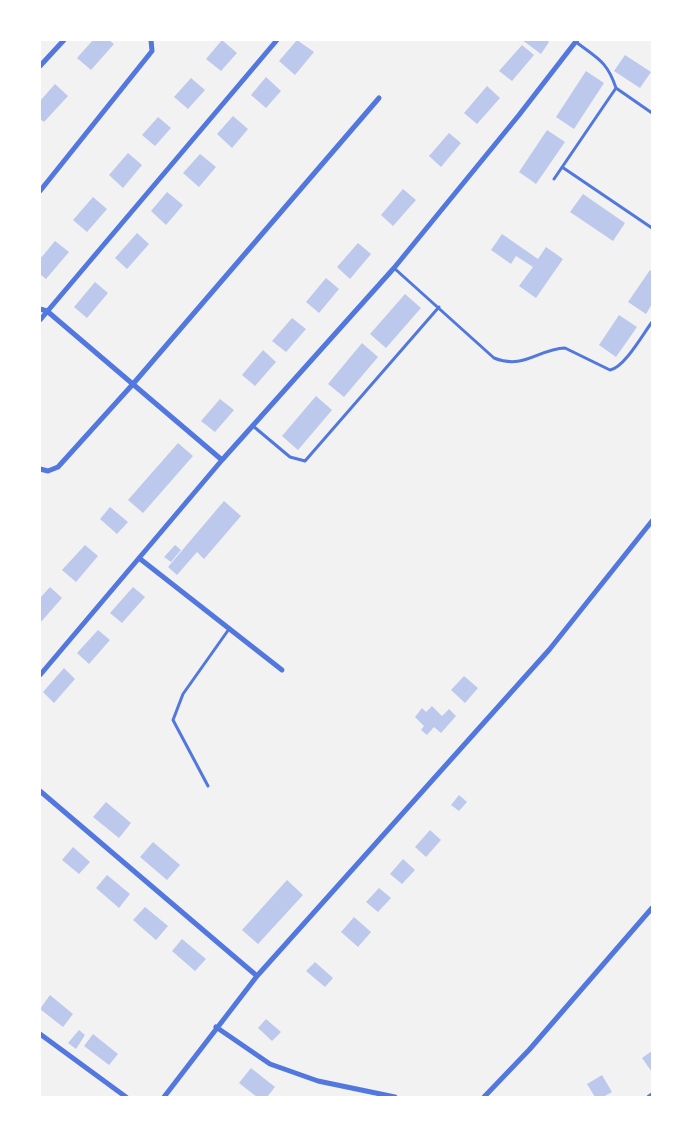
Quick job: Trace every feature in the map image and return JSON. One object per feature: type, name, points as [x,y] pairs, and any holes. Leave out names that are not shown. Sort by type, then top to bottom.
[{"type":"street","points":[[40,66],[64,40]]},
{"type":"street","points":[[40,191],[152,51],[151,40]]},
{"type":"street","points":[[40,320],[277,40]]},
{"type":"street","points":[[40,675],[222,460],[394,268],[576,41]]},
{"type":"street","points":[[40,469],[48,471],[58,467],[133,384],[379,98]]},
{"type":"street","points":[[40,309],[47,311],[222,460]]},
{"type":"street","points":[[164,1097],[257,976],[549,650],[652,521]]},
{"type":"street","points":[[139,558],[282,670]]},
{"type":"street","points":[[40,791],[257,976]]},
{"type":"street","points":[[484,1097],[529,1050],[652,908]]},
{"type":"street","points":[[216,1027],[270,1064],[318,1081],[395,1097]]},
{"type":"street","points":[[40,1034],[126,1097]]},
{"type":"lane","points":[[576,41],[605,64],[610,70],[616,88],[652,112]]},
{"type":"lane","points":[[554,179],[616,88]]},
{"type":"lane","points":[[562,167],[652,228]]},
{"type":"lane","points":[[394,268],[494,358],[511,363],[565,348],[610,370],[614,369],[623,363],[652,322]]},
{"type":"lane","points":[[253,426],[290,458],[305,462],[439,307]]},
{"type":"lane","points":[[208,786],[173,720],[184,694],[229,629]]},
{"type":"building","points":[[93,40],[109,40],[114,44],[91,70],[77,58]]},
{"type":"building","points":[[222,40],[237,53],[221,71],[206,59]]},
{"type":"building","points":[[297,40],[314,52],[295,75],[279,61]]},
{"type":"building","points":[[522,40],[546,40],[549,42],[541,54]]},
{"type":"building","points":[[522,45],[534,55],[512,81],[499,71]]},
{"type":"building","points":[[625,55],[651,72],[640,88],[614,71]]},
{"type":"building","points":[[586,71],[604,83],[574,129],[556,117]]},
{"type":"building","points":[[266,77],[281,91],[266,108],[251,95]]},
{"type":"building","points":[[191,78],[205,90],[188,109],[174,97]]},
{"type":"building","points":[[55,84],[68,96],[44,122],[40,119],[40,101]]},
{"type":"building","points":[[487,86],[500,98],[477,124],[464,113]]},
{"type":"building","points":[[233,116],[248,129],[232,148],[217,134]]},
{"type":"building","points":[[158,117],[171,128],[155,146],[142,135]]},
{"type":"building","points":[[547,130],[565,142],[536,184],[519,172]]},
{"type":"building","points":[[449,133],[461,143],[441,167],[429,156]]},
{"type":"building","points":[[128,153],[142,165],[123,188],[109,175]]},
{"type":"building","points":[[200,154],[216,167],[199,187],[183,173]]},
{"type":"building","points":[[403,189],[416,200],[393,226],[381,215]]},
{"type":"building","points":[[167,192],[183,205],[166,225],[151,211]]},
{"type":"building","points":[[583,194],[625,223],[613,241],[570,212]]},
{"type":"building","points":[[93,197],[107,209],[87,232],[73,220]]},
{"type":"building","points":[[137,233],[149,244],[127,269],[115,258]]},
{"type":"building","points":[[502,234],[538,259],[546,247],[563,259],[536,298],[519,286],[533,267],[516,256],[511,264],[491,250]]},
{"type":"building","points":[[55,241],[69,252],[46,279],[40,274],[40,259]]},
{"type":"building","points":[[358,243],[371,254],[350,279],[337,267]]},
{"type":"building","points":[[650,270],[652,272],[652,304],[646,314],[628,302]]},
{"type":"building","points":[[326,278],[339,289],[319,313],[306,302]]},
{"type":"building","points":[[95,282],[108,293],[87,318],[74,307]]},
{"type":"building","points":[[405,294],[421,308],[386,348],[370,334]]},
{"type":"building","points":[[619,315],[637,327],[616,357],[599,345]]},
{"type":"building","points":[[292,318],[306,329],[286,352],[272,341]]},
{"type":"building","points":[[362,343],[378,357],[344,397],[328,384]]},
{"type":"building","points":[[263,350],[276,362],[255,386],[242,375]]},
{"type":"building","points":[[316,396],[332,410],[298,450],[282,436]]},
{"type":"building","points":[[220,399],[234,410],[215,432],[201,421]]},
{"type":"building","points":[[178,443],[193,456],[143,513],[128,500]]},
{"type":"building","points":[[224,501],[241,516],[204,559],[197,552],[177,575],[168,567]]},
{"type":"building","points":[[110,507],[128,522],[117,534],[100,519]]},
{"type":"building","points":[[85,545],[98,556],[76,582],[62,570]]},
{"type":"building","points":[[175,545],[181,550],[171,562],[164,557]]},
{"type":"building","points":[[50,587],[62,598],[40,623],[40,598]]},
{"type":"building","points":[[133,587],[145,597],[122,623],[110,613]]},
{"type":"building","points":[[98,630],[110,640],[89,664],[77,653]]},
{"type":"building","points":[[64,668],[75,679],[54,703],[43,692]]},
{"type":"building","points":[[464,676],[478,688],[465,703],[451,690]]},
{"type":"building","points":[[432,706],[442,716],[449,709],[456,716],[441,733],[434,727],[427,735],[421,730],[424,726],[415,717],[422,708],[426,712]]},
{"type":"building","points":[[459,795],[467,802],[459,811],[451,805]]},
{"type":"building","points":[[106,802],[131,823],[119,838],[93,817]]},
{"type":"building","points":[[430,830],[441,840],[426,857],[415,847]]},
{"type":"building","points":[[153,842],[180,865],[167,880],[140,857]]},
{"type":"building","points":[[73,847],[90,862],[79,874],[62,860]]},
{"type":"building","points":[[403,859],[415,870],[402,884],[390,874]]},
{"type":"building","points":[[107,875],[130,894],[119,908],[96,888]]},
{"type":"building","points":[[287,880],[303,895],[258,944],[242,930]]},
{"type":"building","points":[[379,888],[391,898],[378,912],[366,902]]},
{"type":"building","points":[[145,907],[168,926],[156,940],[133,920]]},
{"type":"building","points":[[354,917],[371,932],[358,947],[341,932]]},
{"type":"building","points":[[182,939],[206,959],[195,971],[172,951]]},
{"type":"building","points":[[315,962],[333,978],[325,987],[306,971]]},
{"type":"building","points":[[50,995],[73,1014],[63,1027],[40,1009]]},
{"type":"building","points":[[266,1019],[281,1032],[272,1041],[258,1028]]},
{"type":"building","points":[[79,1030],[85,1035],[76,1049],[68,1043]]},
{"type":"building","points":[[93,1034],[118,1054],[109,1065],[84,1046]]},
{"type":"building","points":[[652,1051],[652,1072],[642,1058]]},
{"type":"building","points":[[251,1068],[275,1087],[267,1097],[257,1097],[239,1083]]},
{"type":"building","points":[[602,1075],[612,1092],[603,1097],[595,1097],[587,1084]]}]
